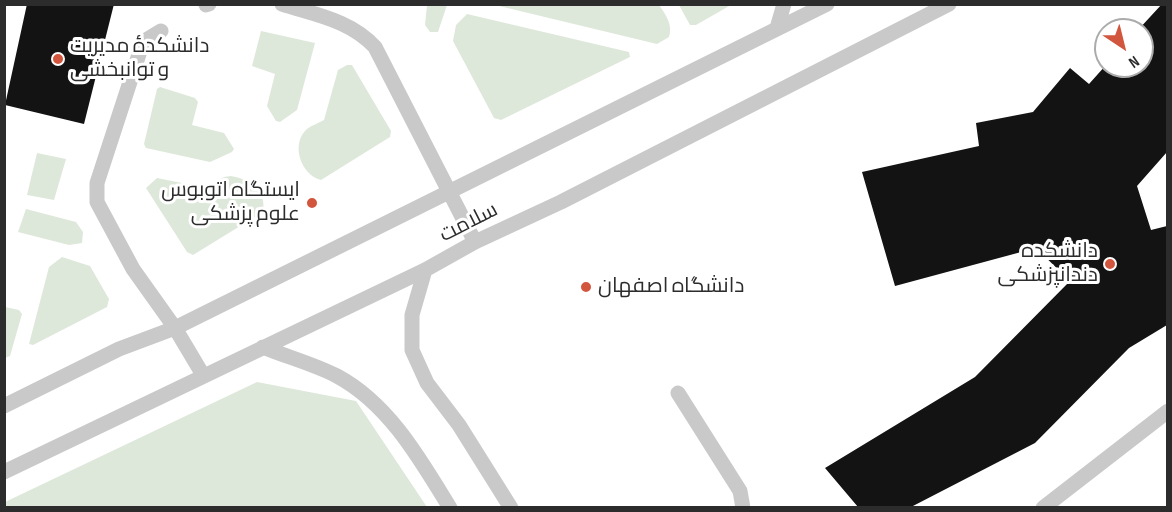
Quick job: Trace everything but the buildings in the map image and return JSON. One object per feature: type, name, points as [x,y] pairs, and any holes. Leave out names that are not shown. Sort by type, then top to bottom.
[{"type":"lane","points":[[282,4],[347,24],[361,32],[375,47],[475,242]]},
{"type":"lane","points":[[777,28],[784,4]]},
{"type":"lane","name":"سلامت","points":[[4,406],[119,349],[175,328],[827,4]]},
{"type":"lane","name":"سلامت","points":[[4,472],[425,270],[475,242],[572,197],[949,4]]},
{"type":"lane","points":[[161,31],[143,42],[97,183],[97,202],[133,270],[175,328],[203,375]]},
{"type":"lane","points":[[425,270],[412,315],[412,350],[427,383],[459,425],[511,507]]},
{"type":"lane","points":[[263,348],[336,376],[374,402],[414,451],[450,507]]},
{"type":"lane","points":[[678,393],[740,491],[743,507]]},
{"type":"lane","points":[[1043,507],[1167,411]]},
{"type":"green space","points":[[427,5],[447,5],[438,32],[430,32],[425,25]]},
{"type":"green space","points":[[495,5],[659,5],[668,20],[670,33],[669,37],[657,44]]},
{"type":"green space","points":[[679,5],[731,5],[696,25],[690,25]]},
{"type":"green space","points":[[467,14],[629,52],[630,57],[501,120],[494,118],[453,41],[456,25]]},
{"type":"green space","points":[[261,31],[315,43],[297,110],[280,122],[276,121],[267,106],[275,74],[252,66]]},
{"type":"green space","points":[[352,65],[391,131],[390,137],[321,180],[314,177],[303,166],[299,143],[307,129],[324,120],[338,70]]},
{"type":"green space","points":[[160,87],[195,98],[198,102],[192,125],[224,133],[234,149],[232,152],[210,162],[146,148],[144,144],[157,89]]},
{"type":"green space","points":[[37,153],[66,159],[54,200],[27,195]]},
{"type":"green space","points":[[231,176],[255,187],[264,204],[263,212],[193,255],[187,252],[146,188],[157,178],[207,188],[224,177]]},
{"type":"green space","points":[[26,209],[76,222],[83,232],[82,243],[69,245],[18,232]]},
{"type":"green space","points":[[62,257],[90,266],[109,299],[107,307],[33,345],[29,344],[49,267]]},
{"type":"green space","points":[[5,307],[19,310],[22,314],[10,356],[5,358]]},
{"type":"green space","points":[[257,382],[356,401],[427,507],[5,507],[5,502]]},
{"type":"place","name":"دانشکدهٔ مدیریت و توانبخشی","points":[[58,59]]},
{"type":"place","name":"ایستگاه اتوبوس علوم پزشکی","points":[[312,203]]},
{"type":"place","name":"دانشکده دندانپزشکی","points":[[1110,264]]},
{"type":"place","name":"دانشگاه اصفهان","points":[[586,287]]}]
